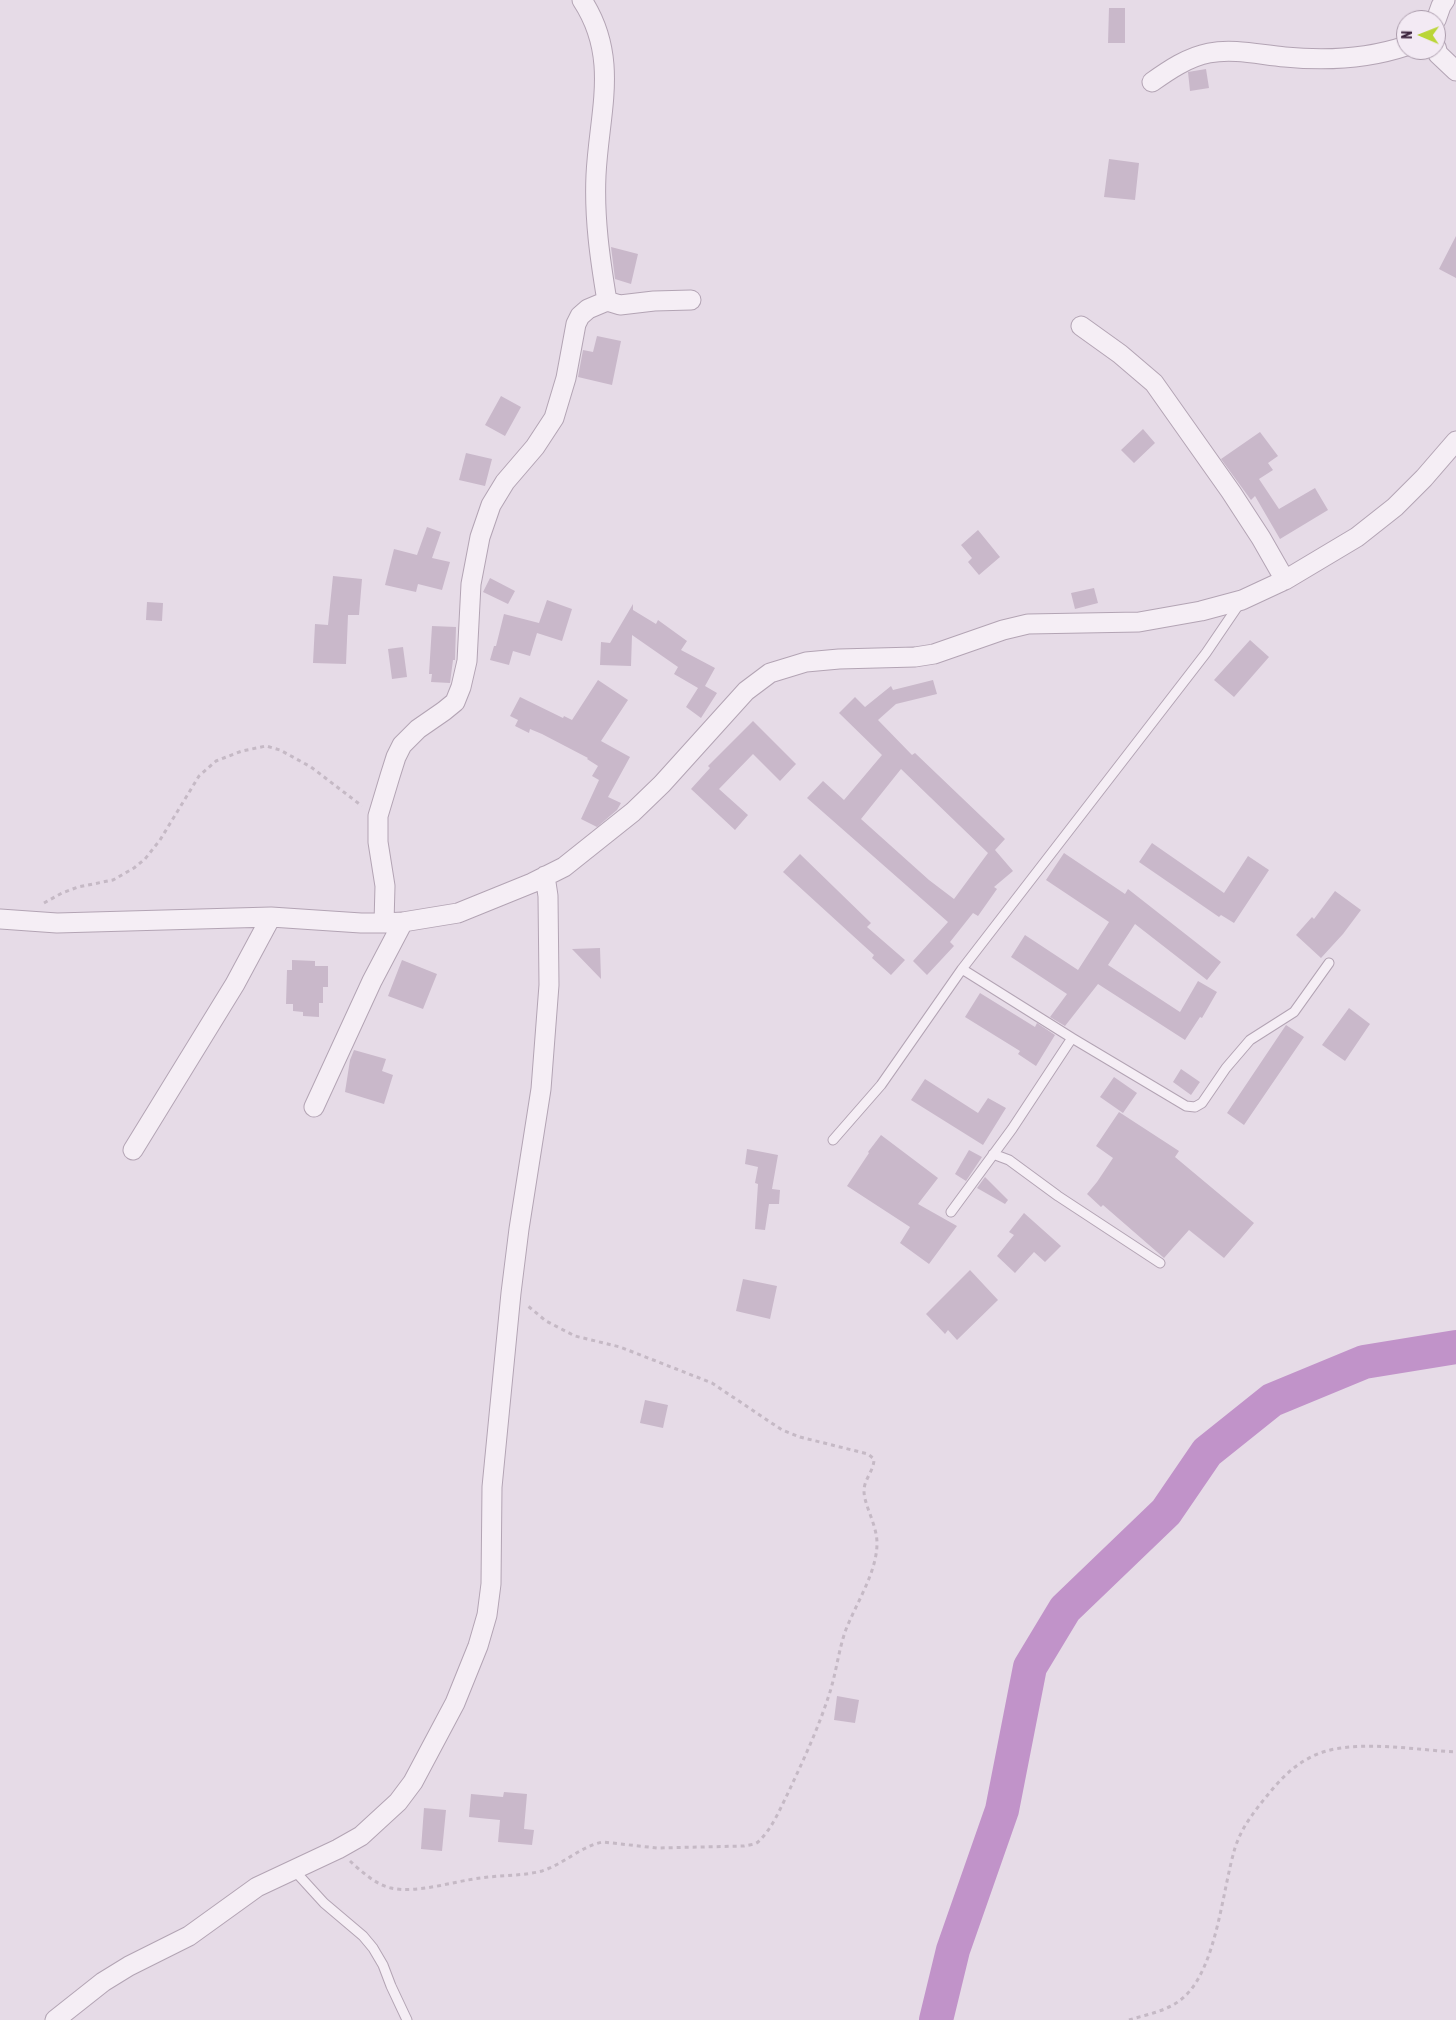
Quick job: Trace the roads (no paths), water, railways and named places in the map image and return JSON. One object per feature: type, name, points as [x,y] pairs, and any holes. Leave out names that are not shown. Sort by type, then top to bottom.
[{"type":"street","points":[[582,0],[598,32],[605,63],[604,102],[596,175],[596,223],[607,301]]},
{"type":"street","points":[[1152,82],[1171,68],[1210,53],[1239,52],[1320,59],[1361,57],[1396,48]]},
{"type":"street","points":[[1444,60],[1456,71]]},
{"type":"street","points":[[384,923],[385,886],[378,842],[378,816],[396,757],[402,746],[418,729],[455,702],[462,687],[467,661],[471,584],[480,537],[491,505],[505,482],[535,446],[554,418],[560,400],[576,324],[580,316],[588,309],[607,301],[620,305],[654,301],[691,300]]},
{"type":"street","points":[[1081,326],[1120,354],[1154,383],[1231,492],[1261,538],[1285,580]]},
{"type":"street","points":[[0,919],[23,922],[85,923],[271,917],[384,923],[403,922],[458,913],[564,866],[632,812],[662,784],[746,691],[770,673],[806,662],[915,657],[934,654],[1003,630],[1028,624],[1139,622],[1201,611],[1242,600],[1285,580],[1357,537],[1387,513],[1424,478],[1456,441]]},
{"type":"street","points":[[55,2020],[103,1982],[189,1936],[257,1887],[338,1849],[361,1836],[398,1802],[413,1782],[455,1703],[478,1646],[487,1614],[491,1584],[492,1487],[511,1294],[541,1088],[549,985],[548,896],[545,876]]},
{"type":"street","points":[[133,1150],[235,984],[271,917]]},
{"type":"street","points":[[314,1107],[372,981],[403,922]]},
{"type":"lane","points":[[833,1140],[881,1085],[962,969],[1206,653],[1242,600]]},
{"type":"lane","points":[[962,969],[1174,1099],[1186,1106],[1195,1107],[1202,1103],[1226,1068],[1250,1040],[1294,1012],[1329,963]]},
{"type":"lane","points":[[951,1212],[1012,1129],[1072,1038]]},
{"type":"lane","points":[[993,1154],[1009,1160],[1058,1196],[1160,1263]]},
{"type":"lane","points":[[292,1869],[324,1903],[363,1936],[373,1948],[383,1965],[390,1986],[407,2020]]},
{"type":"waterway","points":[[936,2020],[953,1950],[1002,1810],[1030,1667],[1065,1609],[1166,1512],[1207,1452],[1272,1400],[1364,1362],[1456,1347]]}]
